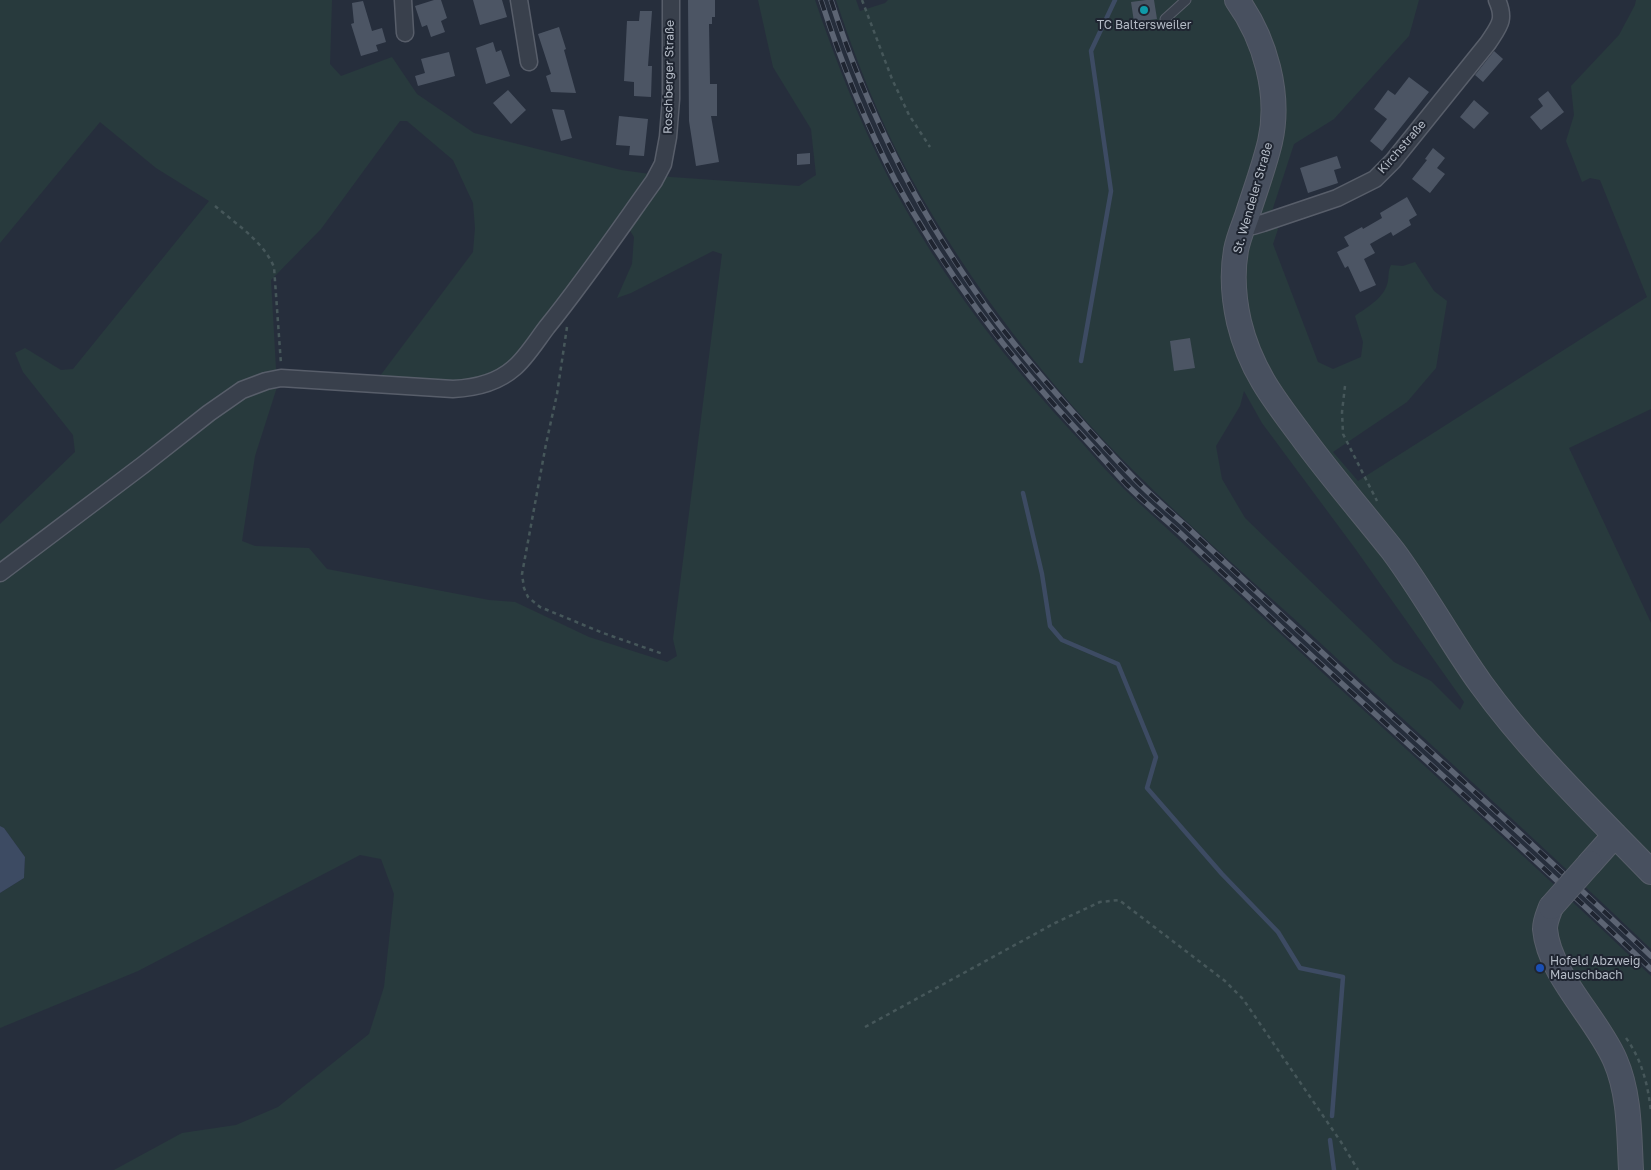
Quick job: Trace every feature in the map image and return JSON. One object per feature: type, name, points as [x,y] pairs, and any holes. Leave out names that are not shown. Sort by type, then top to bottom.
[{"type":"main road","name":"St. Wendeler Straße","points":[[1237,0],[1244,9],[1263,48],[1271,85],[1274,112],[1270,140],[1236,250],[1234,287],[1238,321],[1256,373],[1316,456],[1394,553],[1435,612],[1481,684],[1528,744],[1577,798],[1650,870]]},
{"type":"main road","points":[[1615,836],[1551,908],[1546,917],[1545,928],[1549,948],[1558,968],[1601,1034],[1615,1060],[1623,1084],[1627,1108],[1632,1170]]},
{"type":"street","points":[[403,0],[405,33]]},
{"type":"street","points":[[519,0],[529,62]]},
{"type":"street","name":"Roschberger Straße","points":[[0,574],[215,408],[242,390],[266,381],[281,378],[453,389],[470,388],[488,383],[515,368],[566,303],[654,181],[663,164],[668,137],[671,99],[671,0]]},
{"type":"street","name":"Kirchstraße","points":[[1244,225],[1253,226],[1337,198],[1375,179],[1393,161],[1488,43],[1500,24],[1502,14],[1497,0]]},
{"type":"lane","points":[[1165,19],[1186,0]]},
{"type":"path","points":[[862,0],[892,79],[909,115],[930,147]]},
{"type":"path","points":[[215,206],[253,238],[270,257],[274,267],[281,378]]},
{"type":"path","points":[[566,303],[569,312],[557,394],[522,574],[524,588],[528,597],[540,607],[603,633],[663,654]]},
{"type":"path","points":[[1345,386],[1342,412],[1343,434],[1378,501]]},
{"type":"path","points":[[865,1027],[1055,924],[1100,902],[1119,900],[1225,981],[1243,999],[1341,1142],[1358,1170]]},
{"type":"shaded area","points":[[0,0],[332,0],[330,64],[341,76],[392,57],[417,94],[474,133],[621,170],[671,177],[799,186],[816,175],[811,129],[773,67],[758,0],[815,0],[859,115],[890,181],[910,217],[954,286],[1003,352],[1029,383],[1129,494],[1515,848],[1651,976],[1651,1170],[114,1170],[182,1133],[236,1125],[278,1107],[369,1034],[384,987],[394,894],[381,859],[360,855],[138,971],[0,1028],[0,893],[24,878],[25,857],[4,828],[0,826],[0,524],[75,452],[73,435],[23,372],[15,353],[25,348],[61,370],[73,369],[209,201],[156,168],[100,122],[0,243]],"holes":[[[400,121],[407,121],[453,160],[473,203],[475,228],[473,252],[380,376],[454,382],[490,375],[512,362],[622,218],[634,237],[632,264],[617,298],[631,293],[713,251],[722,254],[673,639],[677,656],[667,662],[589,637],[515,602],[489,600],[327,569],[309,548],[255,546],[242,541],[255,456],[277,387],[271,280],[321,229]]]},
{"type":"shaded area","points":[[836,0],[856,0],[860,11],[885,3],[888,0],[1419,0],[1409,36],[1334,119],[1294,144],[1272,211],[1278,229],[1273,244],[1318,362],[1333,369],[1361,357],[1363,342],[1355,316],[1375,302],[1383,292],[1388,281],[1391,265],[1403,266],[1415,262],[1434,291],[1447,301],[1436,368],[1407,402],[1333,452],[1358,481],[1647,297],[1600,180],[1590,178],[1582,182],[1566,141],[1574,115],[1571,86],[1619,35],[1636,0],[1651,0],[1651,409],[1569,448],[1651,623],[1651,949],[1517,823],[1174,510],[1072,406],[985,295],[933,216],[888,133],[860,67]],"holes":[[[1244,391],[1262,423],[1354,547],[1464,702],[1460,710],[1431,681],[1394,662],[1245,518],[1222,479],[1216,446],[1240,406]]]},
{"type":"water","points":[[0,826],[4,828],[25,857],[24,878],[0,893]]},
{"type":"building","points":[[434,0],[441,0],[447,18],[441,21],[445,32],[431,37],[427,25],[422,27],[415,6]]},
{"type":"building","points":[[473,0],[502,0],[507,17],[480,25]]},
{"type":"building","points":[[688,0],[715,0],[715,17],[712,17],[712,24],[709,24],[710,84],[717,84],[717,116],[711,116],[719,162],[696,166],[689,121]]},
{"type":"building","name":"TC Baltersweiler","points":[[1154,0],[1157,19],[1134,22],[1131,2]]},
{"type":"building","points":[[363,1],[372,31],[382,28],[386,42],[376,45],[378,51],[361,56],[351,24],[354,23],[352,3]]},
{"type":"building","points":[[640,11],[652,11],[648,66],[652,66],[651,97],[634,96],[634,82],[624,81],[627,21],[639,21]]},
{"type":"building","points":[[559,27],[576,93],[551,92],[546,76],[551,74],[538,34]]},
{"type":"building","points":[[493,42],[496,52],[501,50],[510,76],[486,84],[476,48]]},
{"type":"building","points":[[1494,51],[1503,59],[1483,82],[1475,75]]},
{"type":"building","points":[[449,52],[455,76],[418,86],[415,76],[425,73],[421,59]]},
{"type":"building","points":[[1409,77],[1429,92],[1382,151],[1370,141],[1387,119],[1374,109],[1388,90],[1395,95]]},
{"type":"building","points":[[508,90],[526,110],[511,124],[493,103]]},
{"type":"building","points":[[1548,91],[1564,112],[1541,130],[1530,117],[1543,106],[1538,99]]},
{"type":"building","points":[[1474,100],[1489,113],[1474,129],[1460,117]]},
{"type":"building","points":[[552,109],[564,110],[572,138],[561,141]]},
{"type":"building","points":[[619,116],[648,119],[644,156],[629,155],[630,146],[616,145]]},
{"type":"building","points":[[1433,148],[1445,158],[1437,168],[1445,174],[1430,193],[1412,179],[1427,160],[1425,159]]},
{"type":"building","points":[[810,153],[810,164],[797,165],[797,154]]},
{"type":"building","points":[[1337,156],[1341,168],[1334,170],[1338,183],[1308,193],[1300,168]]},
{"type":"building","points":[[1407,197],[1417,215],[1409,220],[1411,225],[1393,236],[1391,232],[1370,244],[1375,253],[1364,259],[1376,285],[1360,292],[1348,266],[1345,268],[1337,252],[1349,246],[1344,237],[1382,218],[1380,213]]},
{"type":"building","points":[[1190,338],[1195,368],[1174,371],[1170,341]]},
{"type":"waterway","points":[[1081,361],[1111,191],[1091,51],[1115,0]]},
{"type":"waterway","points":[[1023,493],[1042,574],[1050,626],[1062,640],[1118,664],[1156,757],[1147,788],[1222,874],[1278,932],[1300,968],[1343,977],[1332,1116]]},
{"type":"waterway","points":[[1330,1140],[1334,1170]]},
{"type":"railway","points":[[821,0],[854,91],[895,180],[936,250],[959,284],[1007,349],[1033,380],[1132,490],[1516,842],[1651,969]]},
{"type":"railway","points":[[831,0],[862,86],[901,168],[923,208],[971,286],[1042,378],[1145,489],[1516,829],[1651,956]]},
{"type":"place","name":"TC Baltersweiler","points":[[1144,10]]},
{"type":"place","name":"Hofeld Abzweig Mauschbach","points":[[1540,968]]}]
